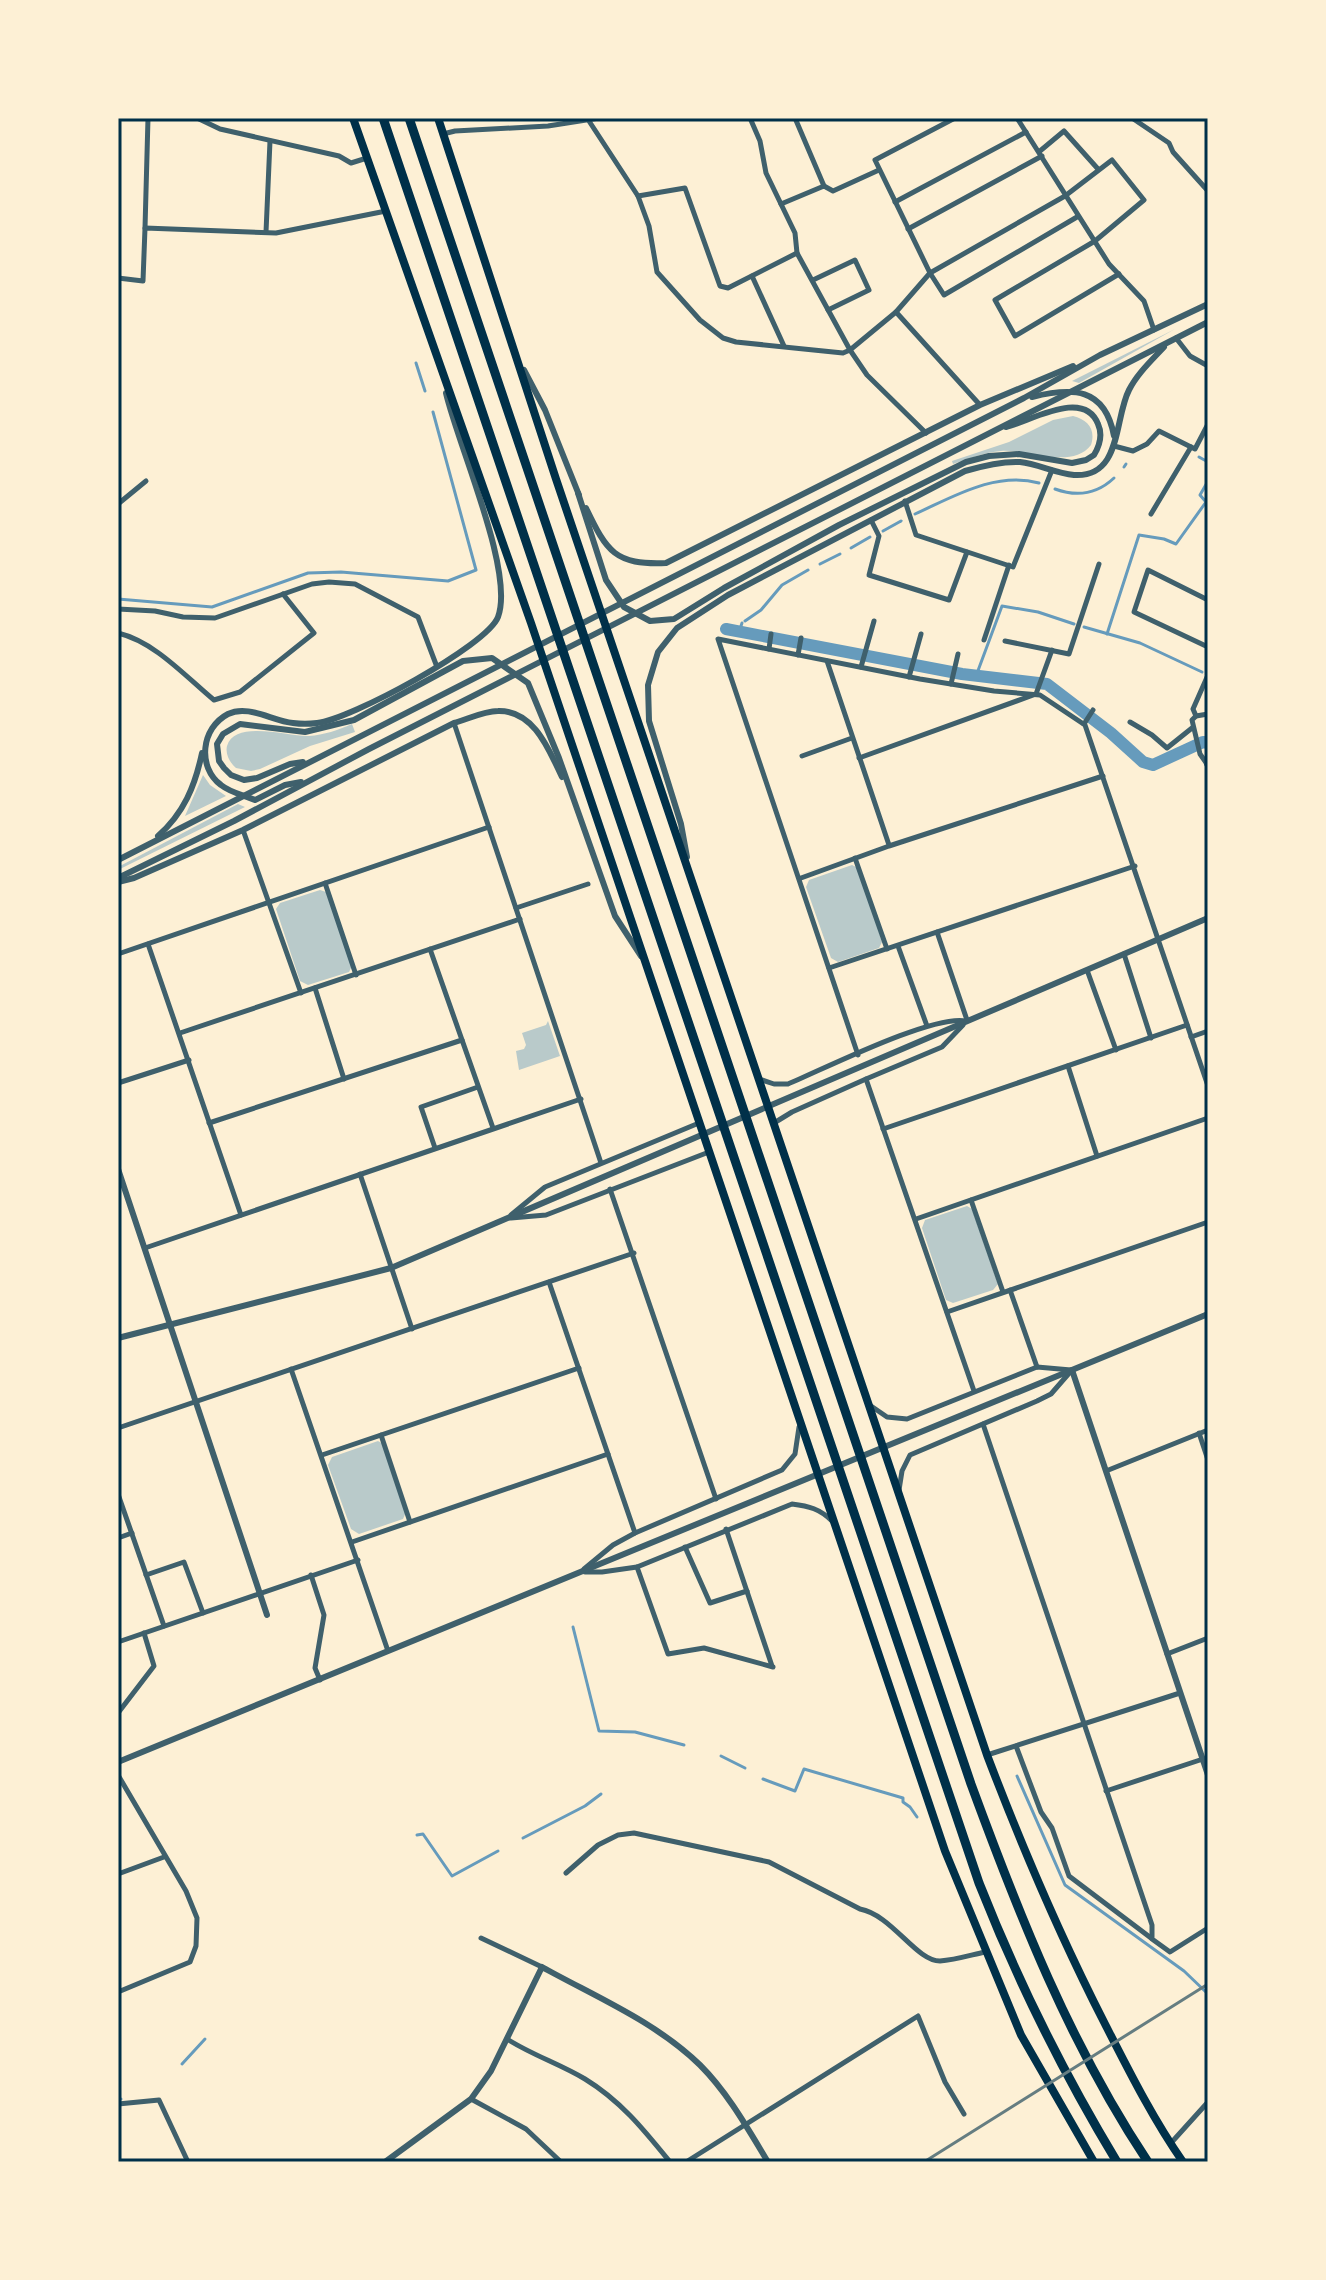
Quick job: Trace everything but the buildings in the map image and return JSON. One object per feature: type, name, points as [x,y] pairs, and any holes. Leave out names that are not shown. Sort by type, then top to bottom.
[{"type":"highway","points":[[353,118],[531,623],[945,1851],[1021,2035],[1094,2162]]},
{"type":"highway","points":[[383,118],[979,1883],[1034,2013],[1083,2106],[1117,2162]]},
{"type":"highway","points":[[409,118],[971,1784],[1003,1872],[1057,1999],[1101,2086],[1148,2162]]},
{"type":"highway","points":[[438,118],[987,1755],[1023,1848],[1070,1954],[1123,2060],[1183,2162]]},
{"type":"street","points":[[118,278],[143,281],[148,118]]},
{"type":"street","points":[[197,118],[220,129],[339,156],[351,163],[368,158]]},
{"type":"street","points":[[543,118],[548,126]]},
{"type":"street","points":[[443,134],[548,126],[599,118]]},
{"type":"street","points":[[750,118],[760,141],[766,173],[795,233],[797,253],[850,350],[867,375],[926,433]]},
{"type":"street","points":[[795,118],[824,186],[833,191],[879,170]]},
{"type":"street","points":[[955,118],[875,160],[930,273],[944,295],[1077,217]]},
{"type":"street","points":[[1017,118],[1077,217],[1119,274],[1144,301],[1154,330]]},
{"type":"street","points":[[1132,118],[1169,143],[1173,152],[1208,191]]},
{"type":"street","points":[[589,121],[638,196],[649,226],[657,272],[700,320],[723,338],[843,353],[850,350],[896,312],[930,273],[1065,196],[1112,160],[1144,200],[1095,241],[995,300],[1015,336],[1119,274]]},
{"type":"street","points":[[908,229],[1041,154],[1064,131],[1098,169]]},
{"type":"street","points":[[895,202],[1026,132]]},
{"type":"street","points":[[266,232],[270,141]]},
{"type":"street","points":[[781,204],[824,186]]},
{"type":"street","points":[[638,196],[685,188],[720,286],[728,288],[797,253]]},
{"type":"street","points":[[145,228],[276,233],[387,211]]},
{"type":"street","points":[[813,280],[855,260],[869,290],[828,310]]},
{"type":"street","points":[[752,276],[784,347]]},
{"type":"street","points":[[578,493],[599,536],[612,553],[640,564],[666,563],[980,405],[1100,355],[1208,304]]},
{"type":"street","points":[[896,312],[980,405]]},
{"type":"street","points":[[118,880],[1208,322]]},
{"type":"street","points":[[1172,340],[1190,356],[1208,366]]},
{"type":"street","points":[[689,871],[681,824],[649,721],[648,685],[658,652],[677,628],[728,595],[965,471],[985,465],[1019,462],[1074,475],[1094,471],[1107,460],[1114,446],[1128,391],[1142,371],[1172,340]]},
{"type":"street","points":[[149,844],[170,825],[185,805],[197,778],[204,744],[217,722],[237,711],[248,711],[293,723],[320,723],[368,704],[437,667],[469,648],[494,625],[502,597],[493,543],[449,405],[436,348]]},
{"type":"street","points":[[513,349],[545,410],[578,493],[606,580],[624,607],[650,621],[674,619],[839,525],[966,462],[989,456],[1019,454],[1077,463],[1094,455],[1101,436],[1092,413],[1078,408],[1051,410],[1022,423],[993,430]]},
{"type":"street","points":[[118,860],[933,445],[1100,355]]},
{"type":"street","points":[[1024,398],[1073,389],[1084,393],[1105,409],[1112,426],[1114,446]]},
{"type":"street","points":[[1114,446],[1133,451],[1147,444],[1159,431],[1195,449],[1208,424]]},
{"type":"street","points":[[1151,514],[1191,447]]},
{"type":"street","points":[[905,501],[916,535],[1013,567],[1052,470]]},
{"type":"street","points":[[118,504],[146,481]]},
{"type":"street","points":[[871,519],[879,536],[869,575],[949,600],[967,552]]},
{"type":"street","points":[[1005,641],[1069,654],[1099,564]]},
{"type":"street","points":[[984,640],[1009,565]]},
{"type":"street","points":[[1208,600],[1148,570],[1134,612],[1208,647]]},
{"type":"street","points":[[118,609],[215,618],[312,584],[355,584],[418,617],[437,667]]},
{"type":"street","points":[[118,633],[149,646],[214,700],[240,692],[314,633],[283,594]]},
{"type":"street","points":[[862,664],[874,621]]},
{"type":"street","points":[[769,646],[771,634]]},
{"type":"street","points":[[910,673],[921,634]]},
{"type":"street","points":[[799,652],[801,638]]},
{"type":"street","points":[[858,1055],[718,639],[769,646],[826,660],[862,664],[994,691],[1037,691],[1086,721],[1207,1083]]},
{"type":"street","points":[[1037,691],[1052,650]]},
{"type":"street","points":[[952,681],[958,654]]},
{"type":"street","points":[[308,761],[244,780],[231,775],[224,768],[219,761],[217,744],[223,734],[240,724],[305,732],[354,720],[463,661],[492,658],[528,683],[615,916],[643,959]]},
{"type":"street","points":[[826,660],[889,846]]},
{"type":"street","points":[[1196,716],[1193,709],[1208,675]]},
{"type":"street","points":[[859,758],[1037,691]]},
{"type":"street","points":[[118,880],[134,878],[243,830],[454,723],[501,710],[527,721],[545,740],[570,790]]},
{"type":"street","points":[[1086,721],[1093,710]]},
{"type":"street","points":[[1208,714],[1192,720],[1200,754],[1208,765]]},
{"type":"street","points":[[1130,722],[1167,748],[1192,728]]},
{"type":"street","points":[[454,723],[601,1163]]},
{"type":"street","points":[[802,756],[852,738]]},
{"type":"street","points":[[204,744],[205,759],[211,775],[219,784],[255,800],[285,785],[309,781]]},
{"type":"street","points":[[800,878],[1103,776]]},
{"type":"street","points":[[118,954],[489,827]]},
{"type":"street","points":[[243,830],[301,993]]},
{"type":"street","points":[[855,858],[887,949]]},
{"type":"street","points":[[829,968],[1135,866]]},
{"type":"street","points":[[325,883],[356,975]]},
{"type":"street","points":[[516,908],[588,884]]},
{"type":"street","points":[[118,1338],[391,1268],[1208,918]]},
{"type":"street","points":[[180,1033],[520,919]]},
{"type":"street","points":[[937,932],[967,1021]]},
{"type":"street","points":[[148,944],[241,1215]]},
{"type":"street","points":[[898,946],[927,1026]]},
{"type":"street","points":[[430,949],[493,1128]]},
{"type":"street","points":[[1124,954],[1151,1038]]},
{"type":"street","points":[[1087,970],[1116,1050]]},
{"type":"street","points":[[315,988],[344,1079]]},
{"type":"street","points":[[759,1079],[788,1084],[927,1026],[955,1019],[967,1021]]},
{"type":"street","points":[[774,1123],[792,1112],[942,1047],[967,1021]]},
{"type":"street","points":[[883,1129],[1187,1025]]},
{"type":"street","points":[[1191,1037],[1208,1031]]},
{"type":"street","points":[[209,1123],[462,1040]]},
{"type":"street","points":[[118,1083],[189,1060]]},
{"type":"street","points":[[1068,1066],[1097,1156]]},
{"type":"street","points":[[866,1079],[974,1391]]},
{"type":"street","points":[[435,1148],[421,1107],[478,1087]]},
{"type":"street","points":[[145,1248],[581,1099]]},
{"type":"street","points":[[916,1219],[1208,1118]]},
{"type":"street","points":[[506,1219],[545,1187],[700,1123]]},
{"type":"street","points":[[506,1219],[546,1215],[710,1152]]},
{"type":"street","points":[[118,1169],[267,1615]]},
{"type":"street","points":[[360,1174],[412,1329]]},
{"type":"street","points":[[610,1189],[716,1499]]},
{"type":"street","points":[[971,1200],[1037,1367]]},
{"type":"street","points":[[947,1312],[1208,1222]]},
{"type":"street","points":[[118,1428],[634,1253]]},
{"type":"street","points":[[549,1282],[635,1533]]},
{"type":"street","points":[[118,1761],[1208,1314]]},
{"type":"street","points":[[867,1403],[887,1417],[907,1419],[1037,1367],[1072,1370]]},
{"type":"street","points":[[322,1455],[579,1368]]},
{"type":"street","points":[[291,1369],[388,1651]]},
{"type":"street","points":[[899,1495],[902,1471],[910,1455],[1051,1394],[1072,1370]]},
{"type":"street","points":[[1072,1370],[1208,1775]]},
{"type":"street","points":[[580,1572],[613,1545],[635,1533],[782,1470],[795,1454],[799,1437],[798,1415]]},
{"type":"street","points":[[983,1424],[1152,1925],[1152,1939]]},
{"type":"street","points":[[1106,1471],[1208,1430]]},
{"type":"street","points":[[1199,1433],[1208,1460]]},
{"type":"street","points":[[381,1435],[410,1522]]},
{"type":"street","points":[[352,1542],[608,1454]]},
{"type":"street","points":[[118,1494],[164,1626]]},
{"type":"street","points":[[580,1572],[637,1567],[792,1504],[811,1506],[836,1525]]},
{"type":"street","points":[[637,1567],[668,1654],[704,1648],[773,1667],[726,1529]]},
{"type":"street","points":[[118,1538],[132,1533]]},
{"type":"street","points":[[685,1547],[710,1603],[747,1591]]},
{"type":"street","points":[[118,1642],[358,1560]]},
{"type":"street","points":[[146,1575],[184,1562],[203,1613]]},
{"type":"street","points":[[311,1575],[324,1615],[315,1668],[320,1680]]},
{"type":"street","points":[[118,1713],[154,1666],[144,1633]]},
{"type":"street","points":[[1167,1654],[1208,1638]]},
{"type":"street","points":[[987,1755],[1180,1693]]},
{"type":"street","points":[[1016,1746],[1069,1876],[1170,1952],[1208,1928]]},
{"type":"street","points":[[1106,1791],[1203,1759]]},
{"type":"street","points":[[118,1775],[186,1891],[197,1918],[196,1946],[190,1962],[118,1992]]},
{"type":"street","points":[[566,1873],[598,1845],[618,1835],[634,1833],[674,1839],[769,1862],[860,1909],[875,1912],[923,1954],[938,1961],[985,1952]]},
{"type":"street","points":[[118,1874],[164,1857]]},
{"type":"street","points":[[481,1938],[542,1967],[664,2035],[718,2085],[768,2162]]},
{"type":"street","points":[[385,2162],[471,2099],[491,2071],[542,1967]]},
{"type":"street","points":[[686,2162],[918,2016],[945,2082],[964,2114]]},
{"type":"street","points":[[507,2039],[583,2077],[604,2091],[637,2120],[670,2162]]},
{"type":"street","points":[[471,2099],[526,2129],[561,2162]]},
{"type":"street","points":[[118,2104],[159,2100],[188,2162]]},
{"type":"street","points":[[1171,2144],[1208,2102]]},
{"type":"shaded area","points":[[1175,329],[1079,383],[1072,381]]},
{"type":"shaded area","points":[[1073,416],[1087,423],[1092,439],[1091,445],[1073,456],[1049,457],[1001,451],[953,464],[952,461],[1009,442],[1053,420]]},
{"type":"shaded area","points":[[352,724],[355,732],[310,746],[260,769],[236,768],[227,755],[227,746],[232,738],[241,733],[264,731],[309,736]]},
{"type":"shaded area","points":[[203,775],[210,785],[226,796],[185,816]]},
{"type":"shaded area","points":[[238,804],[245,807],[118,870],[118,867]]},
{"type":"shaded area","points":[[852,865],[858,868],[882,942],[879,948],[838,962],[831,958],[806,887],[809,880]]},
{"type":"shaded area","points":[[320,890],[326,892],[352,966],[349,972],[308,985],[300,981],[276,909],[280,903]]},
{"type":"shaded area","points":[[548,1021],[560,1056],[519,1070],[516,1051],[524,1049],[526,1045],[522,1033],[546,1025]]},
{"type":"shaded area","points":[[967,1206],[972,1209],[998,1284],[993,1290],[953,1303],[946,1300],[922,1228],[925,1220]]},
{"type":"shaded area","points":[[378,1441],[383,1444],[406,1512],[403,1519],[359,1534],[351,1529],[328,1465],[332,1457]]},
{"type":"waterway","points":[[416,363],[425,391]]},
{"type":"waterway","points":[[118,599],[212,607],[308,573],[341,572],[448,581],[476,570],[433,412]]},
{"type":"waterway","points":[[1199,457],[1208,462]]},
{"type":"waterway","points":[[1055,489],[1071,493],[1086,492],[1101,488],[1114,478]]},
{"type":"waterway","points":[[915,514],[990,483],[1006,480],[1039,483]]},
{"type":"waterway","points":[[1107,634],[1139,535],[1176,544],[1206,502],[1200,495],[1208,481]]},
{"type":"waterway","points":[[883,531],[901,521]]},
{"type":"waterway","points":[[851,548],[870,537]]},
{"type":"waterway","points":[[820,564],[840,554]]},
{"type":"waterway","points":[[745,621],[761,610],[782,585],[808,570]]},
{"type":"waterway","points":[[976,676],[1002,606],[1038,612],[1074,624]]},
{"type":"waterway","points":[[739,632],[742,623]]},
{"type":"waterway","points":[[1084,627],[1140,643],[1202,672]]},
{"type":"waterway","points":[[726,629],[962,674],[1047,684],[1143,762],[1153,765],[1203,742],[1208,743]]},
{"type":"waterway","points":[[573,1627],[599,1731],[635,1732],[684,1745]]},
{"type":"waterway","points":[[721,1756],[745,1768]]},
{"type":"waterway","points":[[763,1779],[795,1791],[804,1769],[903,1798],[917,1817]]},
{"type":"waterway","points":[[1017,1776],[1065,1885],[1184,1971],[1208,1994]]},
{"type":"waterway","points":[[523,1838],[585,1806],[601,1794]]},
{"type":"waterway","points":[[417,1835],[423,1834],[452,1876],[498,1851]]},
{"type":"waterway","points":[[182,2064],[205,2039]]},
{"type":"railway","points":[[924,2162],[1208,1984]]}]
